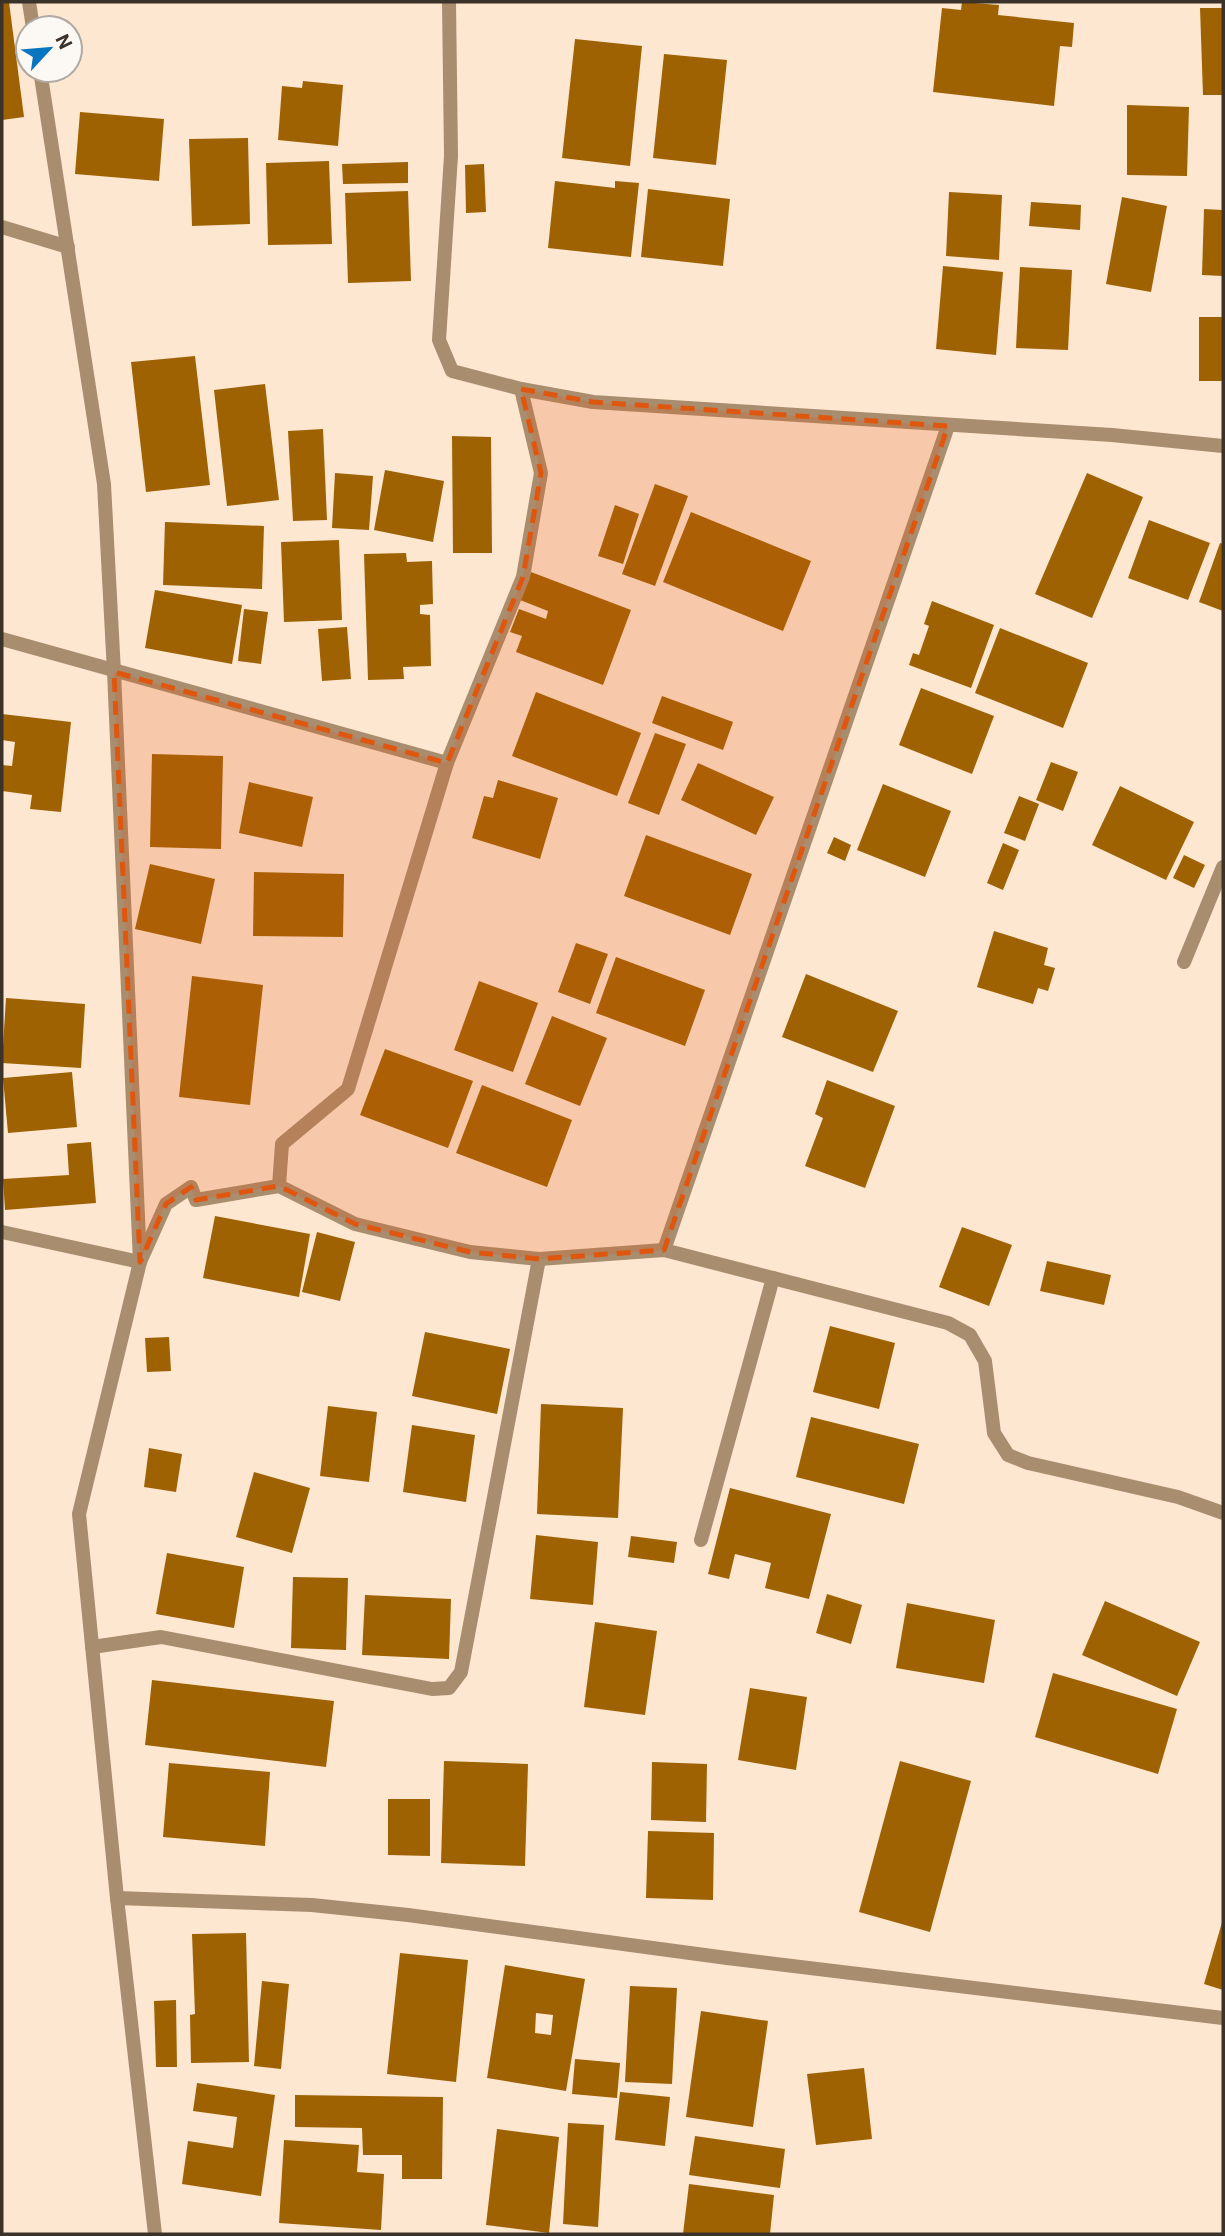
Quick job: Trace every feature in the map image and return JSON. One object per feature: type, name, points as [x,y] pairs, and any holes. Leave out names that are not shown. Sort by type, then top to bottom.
[{"type":"street","points":[[449,2],[451,156],[439,340],[452,371],[593,402],[1112,435],[1223,446]]},
{"type":"street","points":[[42,84],[104,484],[140,1262]]},
{"type":"street","points":[[2,227],[68,247]]},
{"type":"street","points":[[279,1186],[282,1144],[348,1089],[447,763],[523,577],[541,473],[522,388]]},
{"type":"street","points":[[664,1250],[948,426]]},
{"type":"street","points":[[2,639],[447,763]]},
{"type":"street","points":[[1184,962],[1223,867]]},
{"type":"street","points":[[155,2234],[117,1898],[79,1514],[140,1262],[166,1204],[191,1187],[196,1200],[279,1186],[355,1224],[388,1235],[470,1252],[539,1259],[664,1250],[948,1323],[970,1335],[985,1361],[994,1433],[1008,1455],[1028,1463],[1178,1497],[1223,1513]]},
{"type":"street","points":[[2,1232],[140,1262]]},
{"type":"street","points":[[92,1647],[161,1637],[432,1689],[449,1689],[461,1672],[539,1259]]},
{"type":"street","points":[[701,1540],[773,1278]]},
{"type":"street","points":[[117,1898],[312,1905],[408,1915],[741,1960],[1223,2018]]},
{"type":"highlighted area","points":[[521,389],[593,402],[948,426],[664,1250],[539,1259],[470,1252],[355,1224],[279,1186],[196,1200],[191,1187],[166,1204],[140,1262],[114,672],[447,763],[523,577],[541,473]]},
{"type":"building","points":[[2,2],[9,2],[14,40],[14,84],[20,84],[24,117],[2,120]]},
{"type":"building","points":[[962,2],[999,5],[998,15],[1074,23],[1072,47],[1060,46],[1054,106],[933,92],[942,8],[961,10]]},
{"type":"building","points":[[1200,8],[1223,8],[1223,95],[1203,95]]},
{"type":"building","points":[[575,39],[642,46],[630,166],[562,158]]},
{"type":"building","points":[[664,54],[727,60],[716,165],[653,158]]},
{"type":"building","points":[[303,81],[343,85],[338,146],[278,140],[282,86],[302,88]]},
{"type":"building","points":[[1127,105],[1189,107],[1187,176],[1127,175]]},
{"type":"building","points":[[80,112],[164,119],[159,181],[75,174]]},
{"type":"building","points":[[248,138],[250,224],[192,226],[189,139]]},
{"type":"building","points":[[329,161],[332,244],[268,245],[266,163]]},
{"type":"building","points":[[408,162],[408,183],[343,184],[342,164]]},
{"type":"building","points":[[484,164],[486,212],[466,213],[465,165]]},
{"type":"building","points":[[555,181],[615,188],[615,181],[639,183],[631,257],[548,248]]},
{"type":"building","points":[[648,189],[730,199],[723,266],[641,257]]},
{"type":"building","points":[[408,191],[411,281],[348,283],[345,193]]},
{"type":"building","points":[[949,192],[1002,195],[999,260],[946,256]]},
{"type":"building","points":[[1122,197],[1167,206],[1151,292],[1106,284]]},
{"type":"building","points":[[1031,202],[1081,205],[1080,230],[1029,226]]},
{"type":"building","points":[[1204,209],[1223,210],[1223,276],[1202,275]]},
{"type":"building","points":[[943,266],[1003,272],[996,355],[936,349]]},
{"type":"building","points":[[1020,267],[1072,270],[1068,350],[1016,348]]},
{"type":"building","points":[[1199,317],[1223,317],[1223,381],[1199,381]]},
{"type":"building","points":[[195,356],[210,485],[146,492],[131,362]]},
{"type":"building","points":[[265,384],[279,500],[227,506],[214,390]]},
{"type":"building","points":[[323,429],[327,520],[293,521],[288,431]]},
{"type":"building","points":[[452,436],[491,437],[492,553],[453,553]]},
{"type":"building","points":[[385,470],[444,481],[433,542],[374,530]]},
{"type":"building","points":[[335,473],[373,476],[369,530],[332,528]]},
{"type":"building","points":[[1087,473],[1143,497],[1092,618],[1035,594]]},
{"type":"building","points":[[655,484],[688,496],[655,586],[622,574]]},
{"type":"building","points":[[615,505],[639,514],[623,564],[598,556]]},
{"type":"building","points":[[691,512],[811,561],[783,631],[663,582]]},
{"type":"building","points":[[1149,520],[1210,543],[1188,600],[1128,578]]},
{"type":"building","points":[[165,522],[264,526],[262,589],[163,585]]},
{"type":"building","points":[[339,540],[342,620],[284,622],[281,542]]},
{"type":"building","points":[[1220,543],[1223,544],[1223,611],[1199,602]]},
{"type":"building","points":[[406,553],[407,562],[432,561],[433,604],[420,605],[420,614],[430,615],[431,666],[403,667],[404,679],[368,680],[364,554]]},
{"type":"building","points":[[531,572],[631,610],[603,685],[516,652],[522,636],[510,632],[519,609],[546,619],[548,611],[520,600]]},
{"type":"building","points":[[155,590],[242,605],[232,664],[145,648]]},
{"type":"building","points":[[932,601],[994,625],[971,688],[909,665],[913,653],[919,655],[929,626],[924,624]]},
{"type":"building","points":[[244,609],[268,612],[261,664],[238,661]]},
{"type":"building","points":[[347,627],[351,679],[322,681],[318,629]]},
{"type":"building","points":[[1000,628],[1088,663],[1063,728],[975,693]]},
{"type":"building","points":[[921,688],[994,716],[972,774],[899,745]]},
{"type":"building","points":[[536,692],[641,733],[617,796],[512,756]]},
{"type":"building","points":[[662,696],[733,722],[723,750],[652,723]]},
{"type":"building","points":[[2,714],[71,722],[61,812],[30,809],[32,795],[2,791],[2,765],[12,766],[15,742],[2,740]]},
{"type":"building","points":[[655,733],[686,744],[659,815],[628,803]]},
{"type":"building","points":[[152,754],[223,756],[221,849],[150,847]]},
{"type":"building","points":[[1051,762],[1078,772],[1063,811],[1036,800]]},
{"type":"building","points":[[698,763],[774,797],[756,835],[681,800]]},
{"type":"building","points":[[498,780],[558,798],[540,859],[472,838],[484,796],[493,798]]},
{"type":"building","points":[[249,782],[313,797],[302,847],[239,833]]},
{"type":"building","points":[[883,784],[951,811],[925,877],[857,850]]},
{"type":"building","points":[[1120,786],[1194,822],[1166,880],[1092,845]]},
{"type":"building","points":[[1019,796],[1039,804],[1025,841],[1004,833]]},
{"type":"building","points":[[646,835],[752,874],[730,935],[624,896]]},
{"type":"building","points":[[834,837],[851,845],[845,861],[827,853]]},
{"type":"building","points":[[1003,843],[1019,850],[1003,890],[987,883]]},
{"type":"building","points":[[1184,855],[1205,865],[1194,888],[1173,878]]},
{"type":"building","points":[[150,864],[215,879],[201,944],[135,929]]},
{"type":"building","points":[[254,872],[344,874],[343,937],[253,936]]},
{"type":"building","points":[[994,931],[1048,948],[1044,965],[1055,968],[1048,991],[1038,988],[1033,1004],[977,987]]},
{"type":"building","points":[[576,943],[608,954],[590,1004],[558,992]]},
{"type":"building","points":[[616,957],[705,990],[685,1046],[596,1013]]},
{"type":"building","points":[[806,974],[898,1011],[873,1072],[782,1037]]},
{"type":"building","points":[[192,976],[263,985],[250,1105],[179,1097]]},
{"type":"building","points":[[479,981],[538,1003],[513,1072],[454,1050]]},
{"type":"building","points":[[6,998],[85,1004],[81,1068],[2,1063]]},
{"type":"building","points":[[552,1016],[607,1038],[580,1106],[525,1084]]},
{"type":"building","points":[[385,1049],[473,1081],[448,1148],[360,1115]]},
{"type":"building","points":[[72,1072],[77,1127],[8,1133],[3,1078]]},
{"type":"building","points":[[827,1080],[895,1106],[865,1188],[805,1166],[823,1118],[815,1114]]},
{"type":"building","points":[[482,1085],[572,1120],[547,1187],[456,1153]]},
{"type":"building","points":[[91,1142],[96,1203],[5,1210],[3,1179],[69,1175],[67,1144]]},
{"type":"building","points":[[215,1216],[310,1234],[299,1297],[203,1278]]},
{"type":"building","points":[[962,1227],[1012,1245],[989,1306],[939,1287]]},
{"type":"building","points":[[317,1232],[355,1242],[340,1301],[302,1292]]},
{"type":"building","points":[[1047,1261],[1111,1275],[1104,1305],[1040,1291]]},
{"type":"building","points":[[830,1326],[895,1343],[879,1409],[813,1392]]},
{"type":"building","points":[[425,1332],[510,1349],[497,1414],[412,1396]]},
{"type":"building","points":[[169,1337],[171,1371],[147,1372],[145,1338]]},
{"type":"building","points":[[541,1404],[623,1408],[618,1518],[537,1514]]},
{"type":"building","points":[[328,1406],[377,1412],[369,1482],[320,1476]]},
{"type":"building","points":[[811,1417],[919,1444],[904,1504],[796,1477]]},
{"type":"building","points":[[412,1425],[475,1435],[466,1502],[403,1492]]},
{"type":"building","points":[[149,1448],[182,1454],[176,1492],[144,1487]]},
{"type":"building","points":[[254,1472],[310,1488],[292,1553],[236,1537]]},
{"type":"building","points":[[730,1488],[831,1514],[809,1599],[765,1588],[771,1563],[735,1554],[729,1579],[708,1574]]},
{"type":"building","points":[[536,1535],[598,1542],[593,1605],[530,1599]]},
{"type":"building","points":[[631,1536],[677,1542],[674,1563],[628,1557]]},
{"type":"building","points":[[167,1553],[244,1567],[234,1628],[156,1614]]},
{"type":"building","points":[[293,1577],[348,1578],[346,1650],[291,1648]]},
{"type":"building","points":[[827,1594],[862,1605],[851,1644],[816,1633]]},
{"type":"building","points":[[365,1595],[451,1599],[449,1659],[362,1655]]},
{"type":"building","points":[[1105,1601],[1200,1642],[1177,1696],[1082,1655]]},
{"type":"building","points":[[907,1603],[995,1620],[984,1683],[896,1668]]},
{"type":"building","points":[[595,1622],[657,1631],[645,1715],[584,1707]]},
{"type":"building","points":[[1053,1673],[1177,1709],[1158,1774],[1035,1737]]},
{"type":"building","points":[[152,1680],[334,1701],[326,1767],[145,1745]]},
{"type":"building","points":[[750,1688],[807,1697],[796,1770],[738,1760]]},
{"type":"building","points":[[444,1761],[528,1764],[525,1866],[441,1863]]},
{"type":"building","points":[[900,1761],[971,1781],[930,1932],[859,1912]]},
{"type":"building","points":[[652,1762],[707,1764],[706,1822],[651,1820]]},
{"type":"building","points":[[169,1763],[270,1772],[265,1846],[163,1837]]},
{"type":"building","points":[[388,1799],[430,1799],[430,1856],[388,1855]]},
{"type":"building","points":[[648,1831],[714,1833],[713,1900],[646,1898]]},
{"type":"building","points":[[1223,1919],[1223,1990],[1204,1984]]},
{"type":"building","points":[[246,1933],[249,2062],[191,2063],[190,2015],[195,2014],[192,1934]]},
{"type":"building","points":[[400,1953],[468,1960],[456,2082],[387,2074]]},
{"type":"building","points":[[505,1965],[585,1979],[566,2091],[487,2078]],"holes":[[[536,2013],[553,2015],[551,2035],[535,2033]]]},
{"type":"building","points":[[262,1981],[289,1984],[281,2069],[254,2066]]},
{"type":"building","points":[[630,1986],[677,1988],[672,2084],[625,2082]]},
{"type":"building","points":[[176,2000],[177,2067],[156,2067],[154,2001]]},
{"type":"building","points":[[701,2011],[768,2021],[753,2127],[686,2117]]},
{"type":"building","points":[[575,2059],[620,2063],[617,2098],[572,2094]]},
{"type":"building","points":[[864,2068],[872,2139],[816,2145],[807,2074]]},
{"type":"building","points":[[197,2083],[275,2095],[261,2196],[182,2184],[188,2141],[233,2148],[237,2117],[193,2111]]},
{"type":"building","points":[[620,2092],[670,2097],[665,2146],[615,2140]]},
{"type":"building","points":[[295,2095],[443,2097],[442,2179],[402,2179],[402,2155],[363,2155],[362,2128],[295,2127]]},
{"type":"building","points":[[568,2123],[604,2125],[598,2227],[563,2224]]},
{"type":"building","points":[[497,2129],[559,2137],[549,2233],[486,2225]]},
{"type":"building","points":[[695,2136],[785,2149],[780,2188],[689,2175]]},
{"type":"building","points":[[284,2140],[359,2145],[357,2172],[384,2174],[381,2230],[279,2223]]},
{"type":"building","points":[[689,2184],[774,2195],[770,2234],[683,2234]]}]
